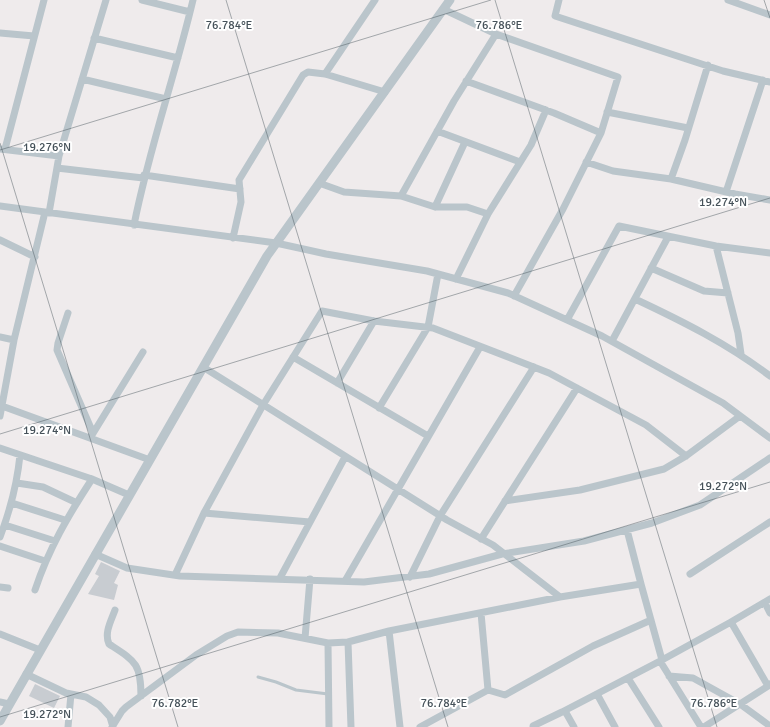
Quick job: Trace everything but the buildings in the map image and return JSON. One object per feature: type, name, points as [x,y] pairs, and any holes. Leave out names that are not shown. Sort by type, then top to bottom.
[{"type":"street","points":[[44,0],[3,149],[59,156]]},
{"type":"street","points":[[0,416],[14,340],[34,257],[47,213],[59,156],[106,0]]},
{"type":"street","points":[[142,0],[190,12]]},
{"type":"street","points":[[134,225],[144,176],[178,58],[192,0]]},
{"type":"street","points":[[325,74],[375,0]]},
{"type":"street","points":[[0,721],[5,703],[26,674],[267,256],[450,0]]},
{"type":"street","points":[[559,0],[555,16],[708,66],[766,81],[726,192]]},
{"type":"street","points":[[728,0],[770,15]]},
{"type":"street","points":[[444,9],[496,34],[618,77],[601,133],[563,209],[514,296]]},
{"type":"street","points":[[0,33],[34,36]]},
{"type":"street","points":[[401,196],[466,81],[496,34]]},
{"type":"street","points":[[94,38],[178,58]]},
{"type":"street","points":[[671,179],[708,66]]},
{"type":"street","points":[[233,238],[241,202],[239,180],[303,75],[308,72],[325,74],[384,92]]},
{"type":"street","points":[[82,79],[166,99]]},
{"type":"street","points":[[466,81],[546,110],[601,133]]},
{"type":"street","points":[[456,279],[488,214],[531,145],[546,110]]},
{"type":"street","points":[[607,112],[688,128]]},
{"type":"street","points":[[437,131],[520,162]]},
{"type":"street","points":[[435,206],[465,142]]},
{"type":"street","points":[[586,162],[613,171],[671,179],[770,200]]},
{"type":"street","points":[[57,168],[144,176],[240,189]]},
{"type":"street","points":[[319,183],[344,192],[401,196],[435,206],[467,207],[488,214]]},
{"type":"street","points":[[0,206],[276,243],[438,274],[514,296],[612,342],[723,403],[770,438]]},
{"type":"street","points":[[567,320],[619,226],[716,246],[770,253]]},
{"type":"street","points":[[612,342],[668,237]]},
{"type":"street","points":[[0,240],[34,257]]},
{"type":"street","points":[[716,246],[738,332],[741,354]]},
{"type":"street","points":[[651,268],[704,291],[728,294]]},
{"type":"street","points":[[379,408],[428,327],[438,274]]},
{"type":"street","points":[[635,299],[684,322],[741,354],[770,376]]},
{"type":"street","points":[[175,575],[204,513],[263,405],[322,311],[374,321],[433,328],[550,373],[646,425],[686,456]]},
{"type":"street","points":[[68,313],[58,342],[58,357],[91,435]]},
{"type":"street","points":[[337,383],[374,321]]},
{"type":"street","points":[[0,337],[14,340]]},
{"type":"street","points":[[346,581],[480,347]]},
{"type":"street","points":[[91,435],[143,352]]},
{"type":"street","points":[[293,357],[428,436]]},
{"type":"street","points":[[203,367],[440,516],[493,545],[502,554],[560,597]]},
{"type":"street","points":[[410,576],[440,516],[534,367]]},
{"type":"street","points":[[481,539],[577,388]]},
{"type":"street","points":[[2,406],[91,435],[150,460]]},
{"type":"street","points":[[504,501],[580,490],[664,469],[686,456],[740,416]]},
{"type":"street","points":[[0,448],[92,479],[129,496]]},
{"type":"street","points":[[0,537],[17,483],[20,455]]},
{"type":"street","points":[[280,578],[345,457]]},
{"type":"street","points":[[96,554],[127,568],[175,575],[364,582],[429,574],[502,554],[584,541],[652,524],[700,505],[770,458]]},
{"type":"street","points":[[35,590],[45,561],[55,541],[92,479]]},
{"type":"street","points":[[17,483],[43,487],[77,502]]},
{"type":"street","points":[[12,503],[66,520]]},
{"type":"street","points":[[204,513],[310,522]]},
{"type":"street","points":[[690,574],[770,522]]},
{"type":"street","points":[[5,525],[55,541]]},
{"type":"street","points":[[628,530],[661,660],[702,727],[769,685],[731,622]]},
{"type":"street","points":[[0,546],[45,561]]},
{"type":"street","points":[[305,638],[310,579]]},
{"type":"street","points":[[112,727],[122,711],[141,696],[196,655],[232,633],[244,631],[278,633],[328,643],[348,642],[389,631],[560,597],[641,584]]},
{"type":"street","points":[[532,727],[628,678],[767,601],[770,613]]},
{"type":"street","points":[[115,610],[107,631],[107,640],[109,644],[133,660],[137,666],[141,681],[141,696]]},
{"type":"street","points":[[481,613],[488,690]]},
{"type":"street","points":[[420,727],[488,690],[505,695],[593,646],[651,620]]},
{"type":"street","points":[[389,631],[400,727]]},
{"type":"street","points":[[0,634],[40,650]]},
{"type":"street","points":[[348,642],[351,727]]},
{"type":"street","points":[[328,643],[328,727]]},
{"type":"street","points":[[26,674],[71,694],[86,697],[99,705],[110,717],[112,727]]},
{"type":"street","points":[[670,676],[693,678],[740,704],[770,726]]},
{"type":"street","points":[[628,678],[659,727]]},
{"type":"street","points":[[68,727],[71,694]]},
{"type":"street","points":[[597,694],[615,727]]},
{"type":"street","points":[[565,711],[574,727]]},
{"type":"lane","points":[[258,677],[296,690],[328,694]]}]
